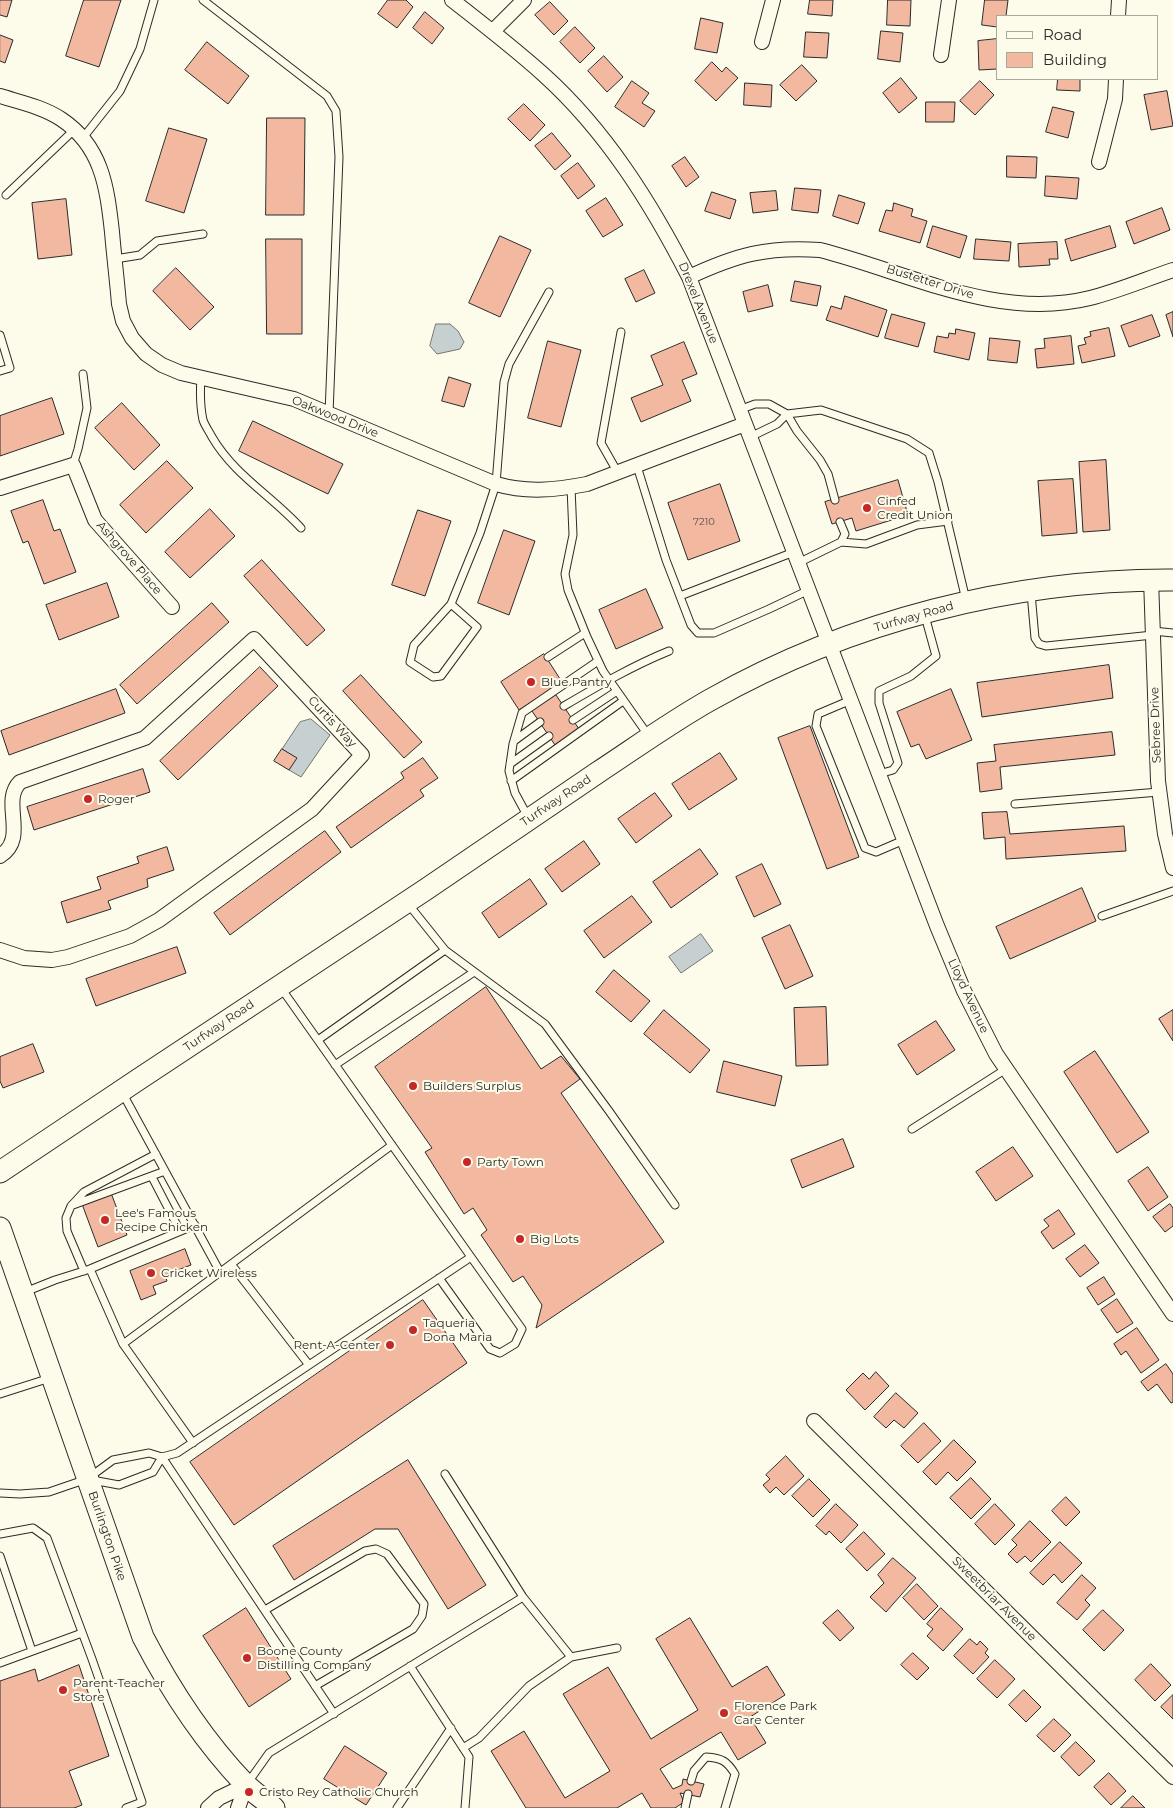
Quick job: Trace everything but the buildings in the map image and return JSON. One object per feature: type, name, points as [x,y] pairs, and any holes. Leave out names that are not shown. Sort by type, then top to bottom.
[{"type":"main road","name":"Turfway Road","points":[[0,1172],[650,738],[710,700],[752,678],[796,657],[830,644],[924,613],[1030,591],[1105,581],[1173,580]]},
{"type":"main road","name":"Burlington Pike","points":[[0,1228],[142,1637],[164,1679],[191,1719],[246,1785],[274,1808]]},
{"type":"street","name":"Drexel Avenue","points":[[452,0],[544,75],[580,112],[608,145],[631,177],[663,228],[689,277],[830,644]]},
{"type":"street","points":[[493,32],[524,0]]},
{"type":"street","points":[[762,42],[773,0]]},
{"type":"street","points":[[942,55],[949,0]]},
{"type":"street","points":[[1118,15],[1119,0]]},
{"type":"street","points":[[1100,162],[1115,99],[1116,80]]},
{"type":"street","name":"Oakwood Drive","points":[[0,96],[60,118],[78,134],[92,151],[103,176],[107,192],[119,304],[123,321],[132,338],[146,354],[162,365],[181,373],[294,399],[496,484],[537,491],[587,484],[747,430]]},
{"type":"street","name":"Bustetter Drive","points":[[689,277],[738,256],[799,248],[820,250],[966,294],[1022,303],[1056,302],[1089,298],[1173,270]]},
{"type":"street","points":[[0,488],[73,465]]},
{"type":"street","name":"Ashgrove Place","points":[[73,465],[95,520],[172,607]]},
{"type":"street","name":"Sebree Drive","points":[[1152,580],[1159,792],[1168,822],[1173,868]]},
{"type":"street","name":"Curtis Way","points":[[0,856],[8,851],[13,840],[11,800],[13,792],[20,782],[145,738],[254,639],[362,755],[312,809],[159,920],[130,936],[68,957],[52,960],[24,958],[0,950]]},
{"type":"street","name":"Lloyd Avenue","points":[[830,644],[904,840],[964,991],[987,1037],[1006,1069],[1173,1314]]},
{"type":"street","name":"Sweetbriar Avenue","points":[[814,1421],[1173,1777]]},
{"type":"street","points":[[208,1808],[219,1798],[246,1785]]},
{"type":"street","points":[[238,1808],[246,1785]]},
{"type":"lane","points":[[6,195],[78,134],[120,92],[140,49],[154,0]]},
{"type":"lane","points":[[202,0],[327,96],[336,111],[339,157],[329,414]]},
{"type":"lane","points":[[115,259],[140,255],[157,241],[203,234]]},
{"type":"lane","points":[[451,604],[477,627],[441,676],[433,678],[410,662],[414,645],[451,604],[480,533],[496,484],[504,382],[509,364],[549,292]]},
{"type":"lane","points":[[619,473],[601,443],[621,332]]},
{"type":"lane","points":[[0,335],[10,368],[0,371]]},
{"type":"lane","points":[[73,465],[87,408],[83,374]]},
{"type":"lane","points":[[201,378],[200,398],[204,421],[216,444],[231,464],[247,480],[301,528]]},
{"type":"lane","points":[[739,410],[756,404],[769,404],[787,414],[828,474],[834,500]]},
{"type":"lane","points":[[747,430],[777,424],[787,414],[820,410],[907,440],[929,453],[938,482],[967,603]]},
{"type":"lane","points":[[637,466],[680,596],[691,625],[698,633],[714,632],[809,590]]},
{"type":"lane","points":[[571,487],[573,535],[565,574],[568,590],[598,661],[609,680],[650,738]]},
{"type":"lane","points":[[840,522],[844,534],[840,542]]},
{"type":"lane","points":[[680,596],[840,542],[866,544],[917,525],[948,522]]},
{"type":"lane","points":[[1030,591],[1035,638],[1039,644],[1046,646],[1153,633],[1173,633]]},
{"type":"lane","points":[[879,774],[893,770],[898,763],[878,703],[879,690],[910,676],[936,656],[924,613]]},
{"type":"lane","points":[[548,657],[585,633]]},
{"type":"lane","points":[[564,706],[609,680],[669,651]]},
{"type":"lane","points":[[529,819],[515,794],[509,771],[514,741],[522,713],[598,661]]},
{"type":"lane","points":[[572,720],[617,691]]},
{"type":"lane","points":[[511,781],[623,700]]},
{"type":"lane","points":[[851,700],[818,714],[816,726],[865,848],[876,852],[904,840]]},
{"type":"lane","points":[[514,741],[540,722]]},
{"type":"lane","points":[[510,764],[549,736]]},
{"type":"lane","points":[[1014,804],[1159,792]]},
{"type":"lane","points":[[1102,916],[1173,891]]},
{"type":"lane","points":[[407,902],[445,950],[545,1024],[609,1111],[674,1205]]},
{"type":"lane","points":[[318,1040],[445,950]]},
{"type":"lane","points":[[335,1065],[474,972]]},
{"type":"lane","points":[[280,986],[522,1329],[515,1344],[500,1353],[490,1349],[440,1278]]},
{"type":"lane","points":[[912,1129],[1006,1069]]},
{"type":"lane","points":[[122,1092],[220,1272]]},
{"type":"lane","points":[[123,1344],[392,1145]]},
{"type":"lane","points":[[156,1154],[84,1192],[71,1206],[66,1218],[67,1231],[123,1344],[193,1442]]},
{"type":"lane","points":[[71,1206],[165,1171]]},
{"type":"lane","points":[[152,1177],[180,1231]]},
{"type":"lane","points":[[22,1293],[87,1270],[195,1225]]},
{"type":"lane","points":[[0,1494],[49,1492],[87,1479],[113,1460],[149,1453],[162,1457],[177,1453],[471,1257]]},
{"type":"lane","points":[[230,1264],[309,1365]]},
{"type":"lane","points":[[0,1394],[52,1377]]},
{"type":"lane","points":[[87,1479],[119,1485],[153,1472],[162,1457]]},
{"type":"lane","points":[[162,1457],[334,1714]]},
{"type":"lane","points":[[445,1474],[523,1597],[571,1657]]},
{"type":"lane","points":[[0,1534],[33,1528],[47,1538],[142,1802],[126,1808]]},
{"type":"lane","points":[[265,1610],[365,1550],[376,1549],[387,1554],[424,1604],[422,1616],[413,1629],[315,1686]]},
{"type":"lane","points":[[0,1556],[32,1651]]},
{"type":"lane","points":[[246,1785],[269,1753],[523,1597]]},
{"type":"lane","points":[[0,1662],[82,1633]]},
{"type":"lane","points":[[463,1748],[479,1738],[529,1686],[571,1657],[617,1648]]},
{"type":"lane","points":[[410,1666],[469,1757],[465,1808]]},
{"type":"lane","points":[[396,1808],[450,1728]]},
{"type":"lane","points":[[691,1781],[694,1771],[706,1757],[728,1763],[734,1774],[725,1808]]},
{"type":"lane","points":[[685,1808],[688,1794]]},
{"type":"shaded area","points":[[436,324],[450,324],[458,331],[464,342],[460,349],[437,354],[430,346]]},
{"type":"shaded area","points":[[311,719],[330,735],[301,777],[289,770],[296,758],[282,749],[300,722]]},
{"type":"shaded area","points":[[701,934],[713,951],[681,973],[669,957]]},
{"type":"place","name":"Cinfed Credit Union","points":[[867,508]]},
{"type":"place","name":"Blue Pantry","points":[[531,682]]},
{"type":"place","name":"Roger","points":[[88,799]]},
{"type":"place","name":"Builders Surplus","points":[[413,1086]]},
{"type":"place","name":"Party Town","points":[[467,1162]]},
{"type":"place","name":"Lee's Famous Recipe Chicken","points":[[105,1220]]},
{"type":"place","name":"Big Lots","points":[[520,1239]]},
{"type":"place","name":"Cricket Wireless","points":[[151,1273]]},
{"type":"place","name":"Taqueria Dona Maria","points":[[413,1330]]},
{"type":"place","name":"Rent-A-Center","points":[[390,1345]]},
{"type":"place","name":"Boone County Distilling Company","points":[[247,1658]]},
{"type":"place","name":"Parent-Teacher Store","points":[[63,1690]]},
{"type":"place","name":"Florence Park Care Center","points":[[724,1713]]},
{"type":"place","name":"Cristo Rey Catholic Church","points":[[249,1792]]}]
